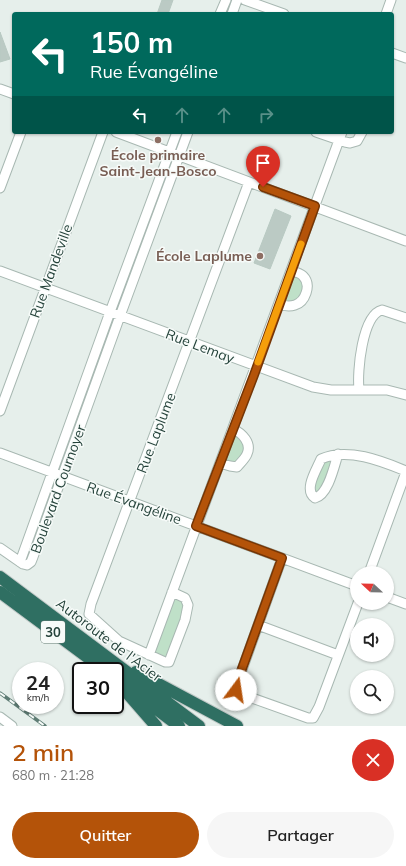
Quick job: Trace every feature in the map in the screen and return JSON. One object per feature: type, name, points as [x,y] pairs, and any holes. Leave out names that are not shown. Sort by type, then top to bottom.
[{"type":"highway","name":"Autoroute de l'Acier","points":[[0,577],[199,726]]},
{"type":"highway","name":"Autoroute de l'Acier","points":[[0,592],[94,662]]},
{"type":"highway","points":[[110,659],[238,726]]},
{"type":"highway","name":"Autoroute de l'Acier","points":[[124,685],[179,726]]},
{"type":"highway","points":[[124,689],[156,726]]},
{"type":"street","points":[[221,12],[226,0]]},
{"type":"street","points":[[233,12],[237,0]]},
{"type":"street","points":[[245,0],[278,12]]},
{"type":"street","points":[[387,12],[391,0]]},
{"type":"street","points":[[394,54],[406,58]]},
{"type":"street","points":[[0,89],[12,93]]},
{"type":"street","points":[[0,188],[20,134]]},
{"type":"street","name":"Rue Mandeville","points":[[0,411],[102,134]]},
{"type":"street","points":[[121,134],[406,240]]},
{"type":"street","name":"Boulevard Cournoyer","points":[[176,134],[51,472],[20,562],[23,564],[31,562],[33,558],[187,134]]},
{"type":"street","points":[[328,134],[341,136],[350,143],[357,141],[361,134]]},
{"type":"street","points":[[172,592],[183,596],[187,602],[188,608],[169,662],[165,662],[149,655],[196,526],[292,271],[341,136]]},
{"type":"street","name":"Rue Laplume","points":[[149,655],[119,641],[88,614],[249,182]]},
{"type":"street","name":"Rue Lemay","points":[[0,271],[256,367],[318,388],[331,390],[386,390],[406,395]]},
{"type":"street","points":[[279,304],[285,306],[296,305],[301,302],[306,292],[307,287],[305,279],[302,275],[292,271]]},
{"type":"street","points":[[358,389],[359,362],[363,343],[375,314],[382,310],[406,318]]},
{"type":"street","points":[[220,463],[237,467],[247,456],[248,452],[245,438],[240,432],[233,428]]},
{"type":"street","name":"Rue Évangéline","points":[[0,454],[350,583]]},
{"type":"street","points":[[338,454],[326,490],[318,498],[315,498],[312,496],[309,489],[321,459],[329,456],[338,454],[371,458],[406,472],[372,566]]},
{"type":"street","points":[[0,548],[20,562]]},
{"type":"street","points":[[282,558],[238,681],[236,690],[238,693],[308,718],[313,718],[355,610]]},
{"type":"street","points":[[394,600],[406,604]]},
{"type":"street","points":[[258,625],[338,655]]},
{"type":"street","points":[[0,717],[12,726]]},
{"type":"green space","points":[[292,273],[305,279],[300,301],[281,305]]},
{"type":"green space","points":[[235,430],[247,442],[240,463],[222,463]]},
{"type":"green space","points":[[337,456],[325,490],[312,495],[322,460]]},
{"type":"green space","points":[[173,592],[187,602],[170,660],[150,654]]},
{"type":"building","points":[[162,0],[173,0],[169,12],[158,12]]},
{"type":"building","points":[[0,32],[10,59],[0,62]]},
{"type":"building","points":[[275,209],[291,216],[270,269],[254,263]]},
{"type":"railway","points":[[0,693],[45,726]]},
{"type":"slow traffic","points":[[258,362],[301,244]]},
{"type":"place","name":"École primaire Saint-Jean-Bosco","points":[[158,140]]},
{"type":"place","name":"École Laplume","points":[[260,256]]},
{"type":"route","points":[[236,690],[239,677],[282,558],[196,526],[254,375],[315,206],[263,187]]}]
